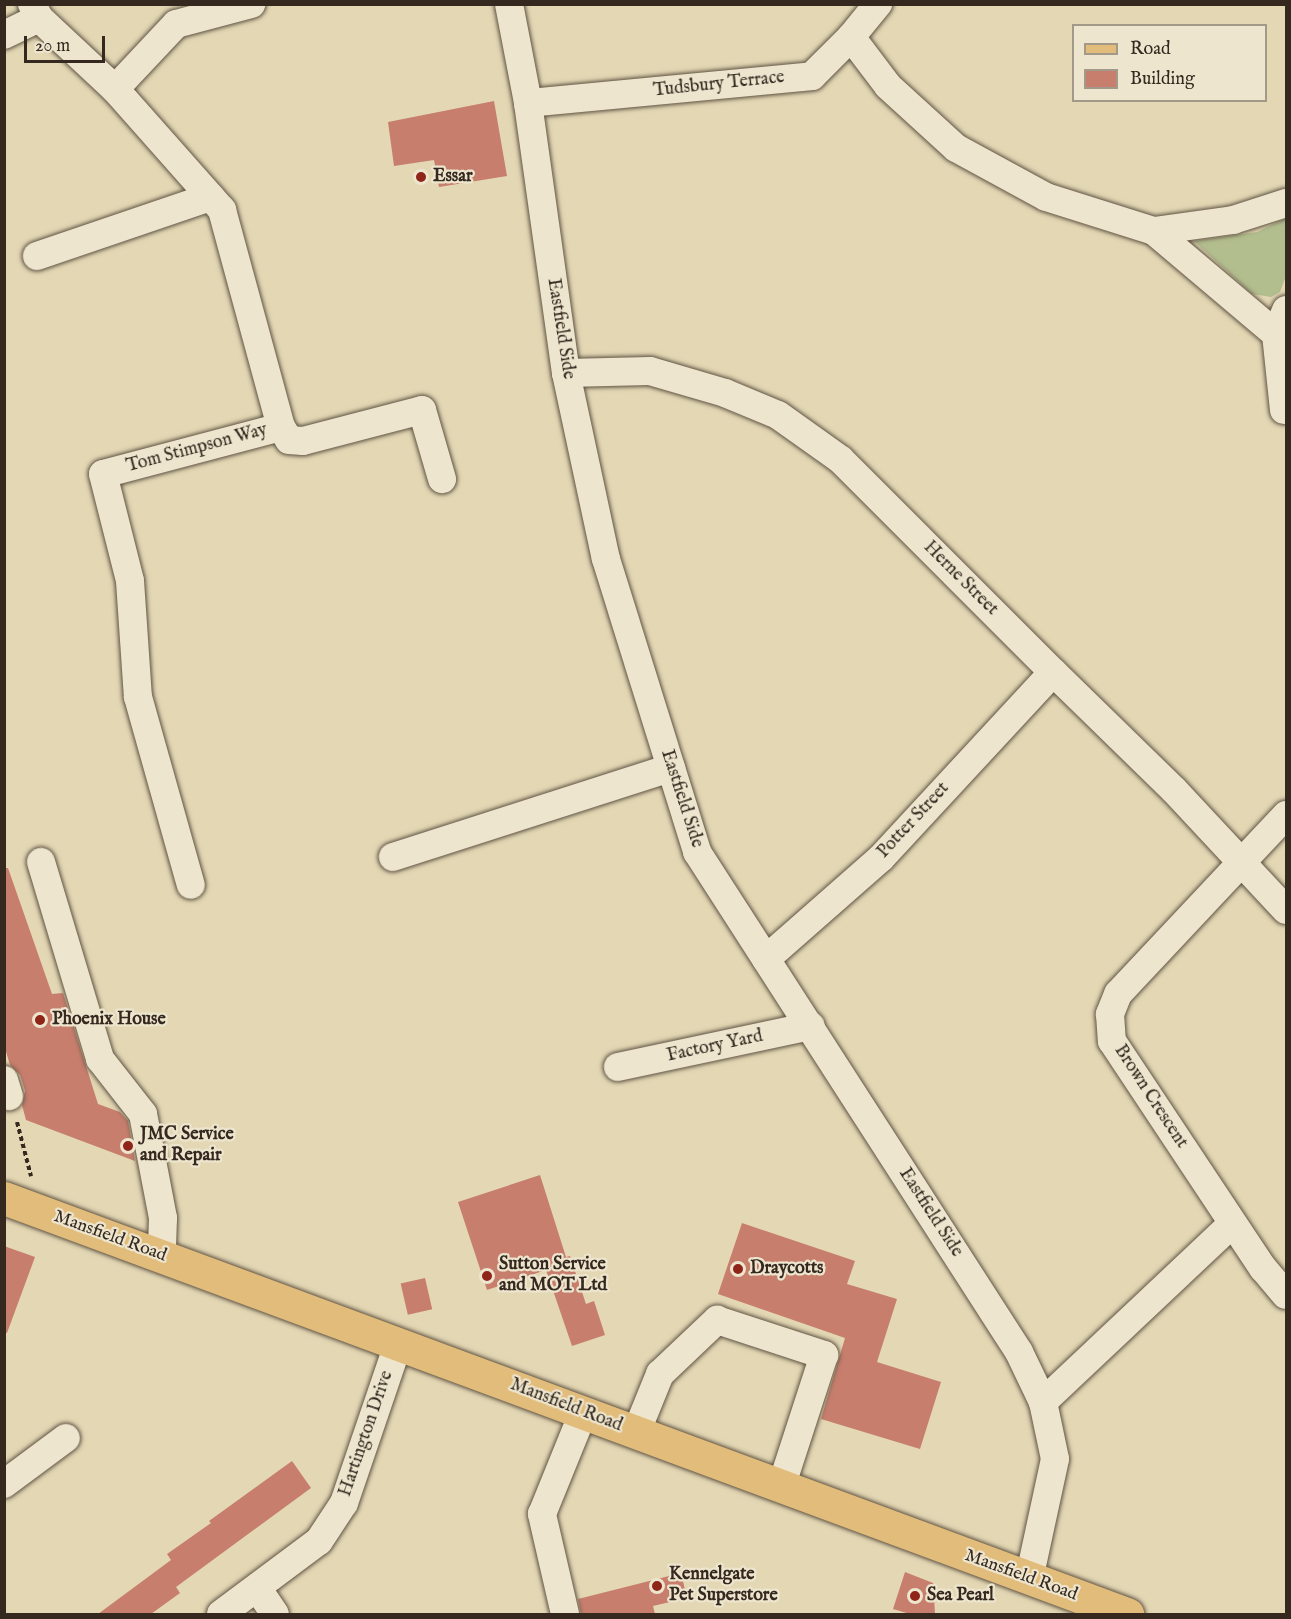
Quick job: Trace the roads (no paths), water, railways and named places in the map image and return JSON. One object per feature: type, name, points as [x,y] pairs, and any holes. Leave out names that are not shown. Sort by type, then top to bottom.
[{"type":"main road","name":"Mansfield Road","points":[[4,1198],[1115,1613]]},
{"type":"street","points":[[115,88],[176,24],[251,4]]},
{"type":"street","name":"Eastfield Side","points":[[509,4],[528,103],[566,373],[606,559],[697,852],[1019,1352],[1043,1402],[1054,1459],[1029,1579]]},
{"type":"street","name":"Tudsbury Terrace","points":[[528,103],[812,76],[851,37],[878,4]]},
{"type":"street","points":[[4,35],[36,11]]},
{"type":"street","name":"Tom Stimpson Way","points":[[36,11],[115,88],[222,210],[281,427],[103,474],[130,581],[138,697],[191,885]]},
{"type":"street","points":[[851,37],[888,86],[956,148],[1046,197],[1154,231],[1281,322],[1284,410]]},
{"type":"street","points":[[37,256],[210,197]]},
{"type":"street","points":[[1154,231],[1233,220],[1287,203]]},
{"type":"street","name":"Herne Street","points":[[566,373],[650,371],[725,393],[778,415],[841,460],[1174,790],[1287,910]]},
{"type":"street","points":[[281,427],[289,440],[303,441],[422,410],[442,479]]},
{"type":"street","name":"Potter Street","points":[[766,959],[881,858],[1053,672]]},
{"type":"street","points":[[393,857],[670,768]]},
{"type":"street","name":"Brown Crescent","points":[[1287,815],[1240,862],[1118,994],[1110,1014],[1112,1041],[1232,1224],[1263,1268],[1287,1295]]},
{"type":"street","points":[[41,862],[100,1059],[143,1114],[163,1218],[162,1256]]},
{"type":"street","name":"Factory Yard","points":[[618,1067],[811,1026]]},
{"type":"street","points":[[1043,1402],[1232,1224]]},
{"type":"street","points":[[636,1433],[660,1374],[717,1320],[824,1355],[781,1487]]},
{"type":"street","name":"Hartington Drive","points":[[221,1614],[318,1541],[344,1503],[398,1344]]},
{"type":"street","points":[[565,1614],[542,1514],[583,1413]]},
{"type":"street","points":[[4,1484],[66,1438]]},
{"type":"street","points":[[258,1588],[275,1614]]},
{"type":"place","name":"Essar","points":[[421,177]]},
{"type":"place","name":"Phoenix House","points":[[40,1020]]},
{"type":"place","name":"JMC Service and Repair","points":[[128,1146]]},
{"type":"place","name":"Draycotts","points":[[738,1269]]},
{"type":"place","name":"Sutton Service and MOT Ltd","points":[[487,1276]]},
{"type":"place","name":"Kennelgate Pet Superstore","points":[[657,1586]]},
{"type":"place","name":"Sea Pearl","points":[[915,1596]]}]
